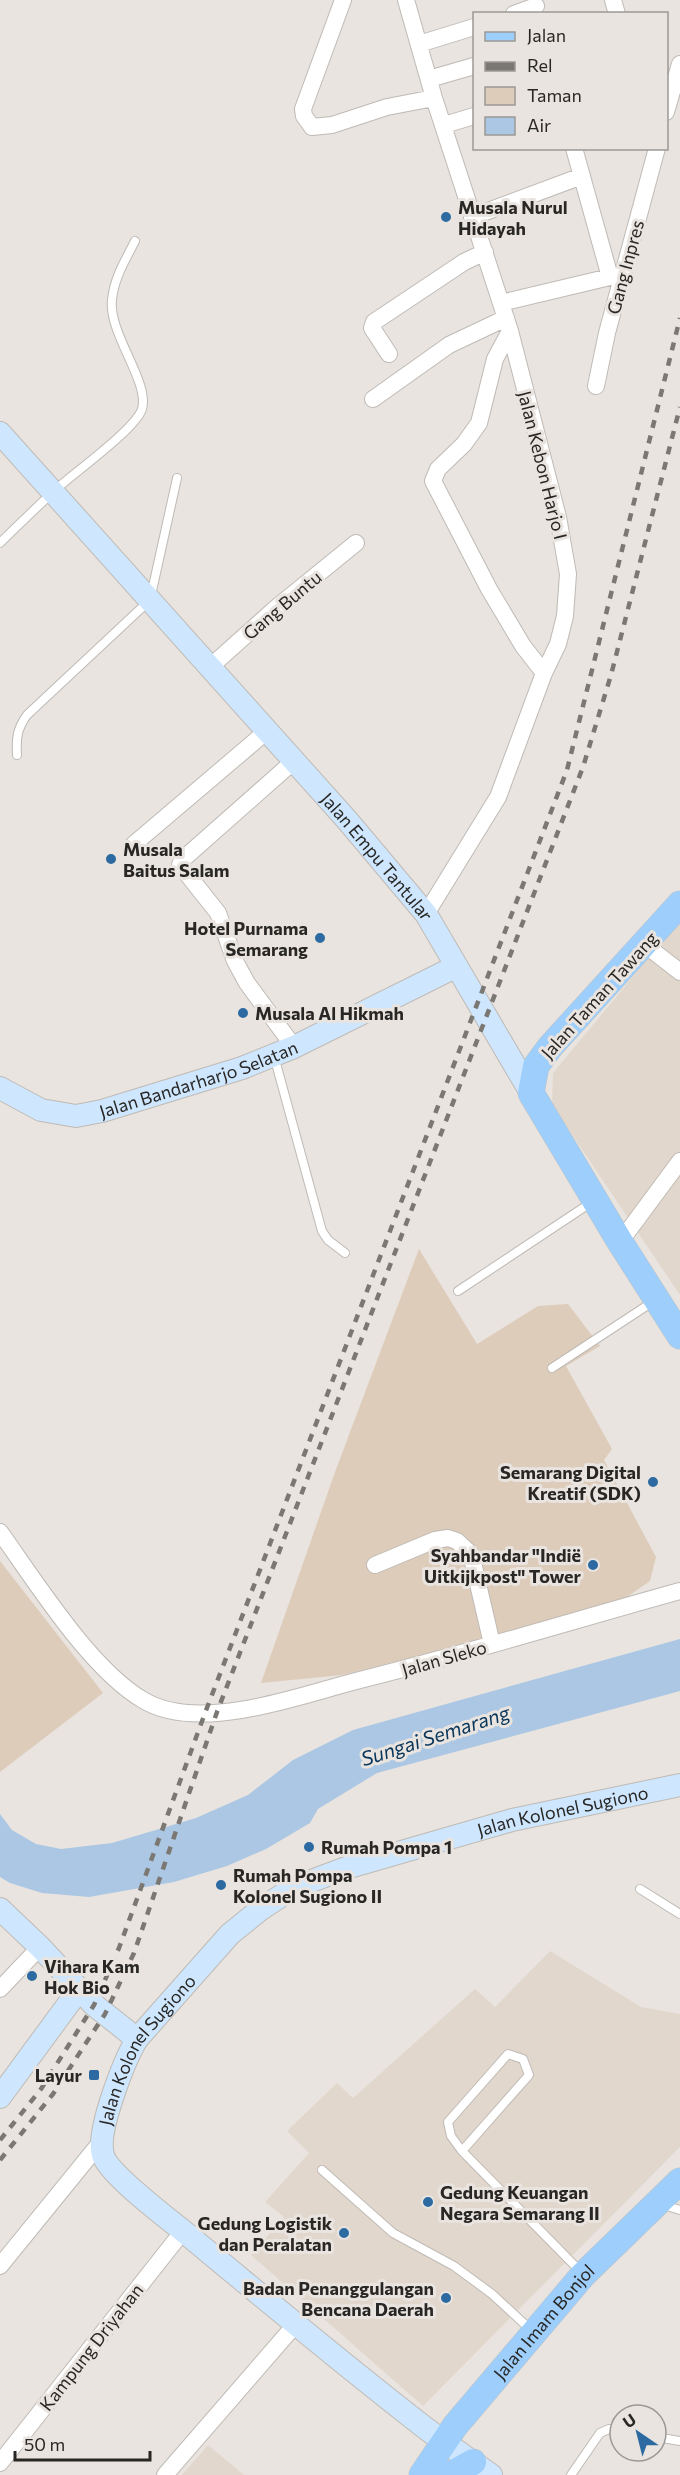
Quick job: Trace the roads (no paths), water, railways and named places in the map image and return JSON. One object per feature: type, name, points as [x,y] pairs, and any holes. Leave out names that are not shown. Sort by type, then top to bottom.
[{"type":"main road","name":"Jalan Taman Tawang","points":[[531,1093],[536,1066],[550,1047],[680,904]]},
{"type":"main road","name":"Jalan Empu Tantular","points":[[531,1093],[620,1242],[680,1336]]},
{"type":"main road","name":"Jalan Imam Bonjol","points":[[422,2475],[444,2440],[583,2275],[669,2206],[680,2181]]},
{"type":"main road","points":[[450,2475],[482,2469]]},
{"type":"street","points":[[343,0],[303,110],[312,127],[320,128],[387,107],[434,98]]},
{"type":"street","name":"Jalan Kebon Harjo I","points":[[406,0],[434,98],[506,317],[558,517],[568,574],[565,616],[558,644],[544,673],[498,798],[426,914]]},
{"type":"street","points":[[520,12],[536,6]]},
{"type":"street","points":[[419,44],[473,27]]},
{"type":"street","points":[[668,105],[680,64]]},
{"type":"street","points":[[429,80],[473,66]]},
{"type":"street","points":[[444,125],[473,116]]},
{"type":"street","points":[[373,399],[449,345],[506,317],[616,277],[575,150]]},
{"type":"street","name":"Gang Inpres","points":[[596,386],[616,277],[656,150]]},
{"type":"street","points":[[472,217],[582,176]]},
{"type":"street","points":[[390,354],[372,328],[374,322],[464,262],[485,252]]},
{"type":"street","points":[[506,317],[479,423],[464,444],[438,469],[433,477],[489,589],[523,646],[544,673]]},
{"type":"street","name":"Jalan Empu Tantular","points":[[0,433],[347,820],[426,914],[455,967],[531,1093]]},
{"type":"street","name":"Gang Buntu","points":[[209,668],[276,608],[356,543]]},
{"type":"street","points":[[134,844],[267,731]]},
{"type":"street","points":[[284,1051],[235,961],[218,913],[180,865],[182,860],[294,761]]},
{"type":"street","points":[[644,944],[680,972]]},
{"type":"street","name":"Jalan Bandarharjo Selatan","points":[[0,1088],[41,1110],[76,1116],[149,1098],[242,1068],[284,1051],[455,967]]},
{"type":"street","points":[[620,1242],[680,1161]]},
{"type":"street","name":"Jalan Sleko","points":[[0,1532],[82,1644],[122,1685],[145,1701],[170,1711],[205,1713],[242,1710],[442,1659],[680,1591]]},
{"type":"street","points":[[375,1565],[435,1540],[448,1538],[457,1541],[471,1554],[492,1644]]},
{"type":"street","name":"Jalan Kolonel Sugiono","points":[[482,2469],[295,2325],[183,2231],[108,2166],[100,2143],[126,2057],[137,2039],[230,1934],[261,1909],[293,1888],[334,1872],[512,1820],[680,1785]]},
{"type":"street","points":[[0,1909],[40,1947],[78,1991],[137,2039]]},
{"type":"street","points":[[0,1989],[40,1947]]},
{"type":"street","points":[[0,2097],[78,1991]]},
{"type":"street","points":[[0,2266],[100,2143]]},
{"type":"street","name":"Kampung Driyahan","points":[[0,2463],[183,2231]]},
{"type":"street","points":[[165,2475],[295,2325]]},
{"type":"lane","points":[[0,543],[52,493],[131,424],[142,409],[142,393],[115,324],[111,303],[117,277],[135,242]]},
{"type":"lane","points":[[17,755],[16,738],[19,727],[27,715],[150,600],[177,478]]},
{"type":"lane","points":[[284,1051],[322,1231],[327,1240],[345,1253]]},
{"type":"lane","points":[[458,1291],[595,1200]]},
{"type":"lane","points":[[552,1368],[657,1299]]},
{"type":"lane","points":[[640,1889],[680,1914]]},
{"type":"lane","points":[[462,2151],[529,2074],[523,2059],[508,2054],[448,2122],[451,2136],[462,2151],[583,2275]]},
{"type":"lane","points":[[322,2170],[393,2233],[454,2266],[492,2294],[533,2333]]},
{"type":"lane","points":[[571,2475],[600,2433],[608,2429]]},
{"type":"water","name":"Sungai Semarang","points":[[680,1639],[680,1691],[377,1773],[318,1809],[310,1823],[266,1849],[227,1866],[174,1882],[89,1897],[42,1893],[10,1883],[0,1877],[0,1814],[12,1830],[36,1844],[61,1849],[112,1843],[196,1818],[248,1795],[293,1760],[353,1730]]},
{"type":"railway","points":[[0,2140],[41,2089],[94,2005],[119,1948],[205,1713],[567,770],[680,318]]},
{"type":"railway","points":[[0,2160],[53,2094],[105,2014],[134,1953],[217,1712],[583,767],[611,675],[680,407]]},
{"type":"place","name":"Musala Nurul Hidayah","points":[[446,217]]},
{"type":"place","name":"Musala Baitus Salam","points":[[111,859]]},
{"type":"place","name":"Hotel Purnama Semarang","points":[[320,938]]},
{"type":"place","name":"Musala Al Hikmah","points":[[243,1013]]},
{"type":"place","name":"Semarang Digital Kreatif (SDK)","points":[[653,1482]]},
{"type":"place","name":"Syahbandar \"Indië Uitkijkpost\" Tower","points":[[593,1565]]},
{"type":"place","name":"Rumah Pompa 1","points":[[309,1847]]},
{"type":"place","name":"Rumah Pompa Kolonel Sugiono II","points":[[221,1885]]},
{"type":"place","name":"Vihara Kam Hok Bio","points":[[32,1976]]},
{"type":"place","name":"Layur","points":[[94,2075]]},
{"type":"place","name":"Gedung Keuangan Negara Semarang II","points":[[428,2202]]},
{"type":"place","name":"Gedung Logistik dan Peralatan","points":[[344,2233]]},
{"type":"place","name":"Badan Penanggulangan Bencana Daerah","points":[[446,2298]]}]
